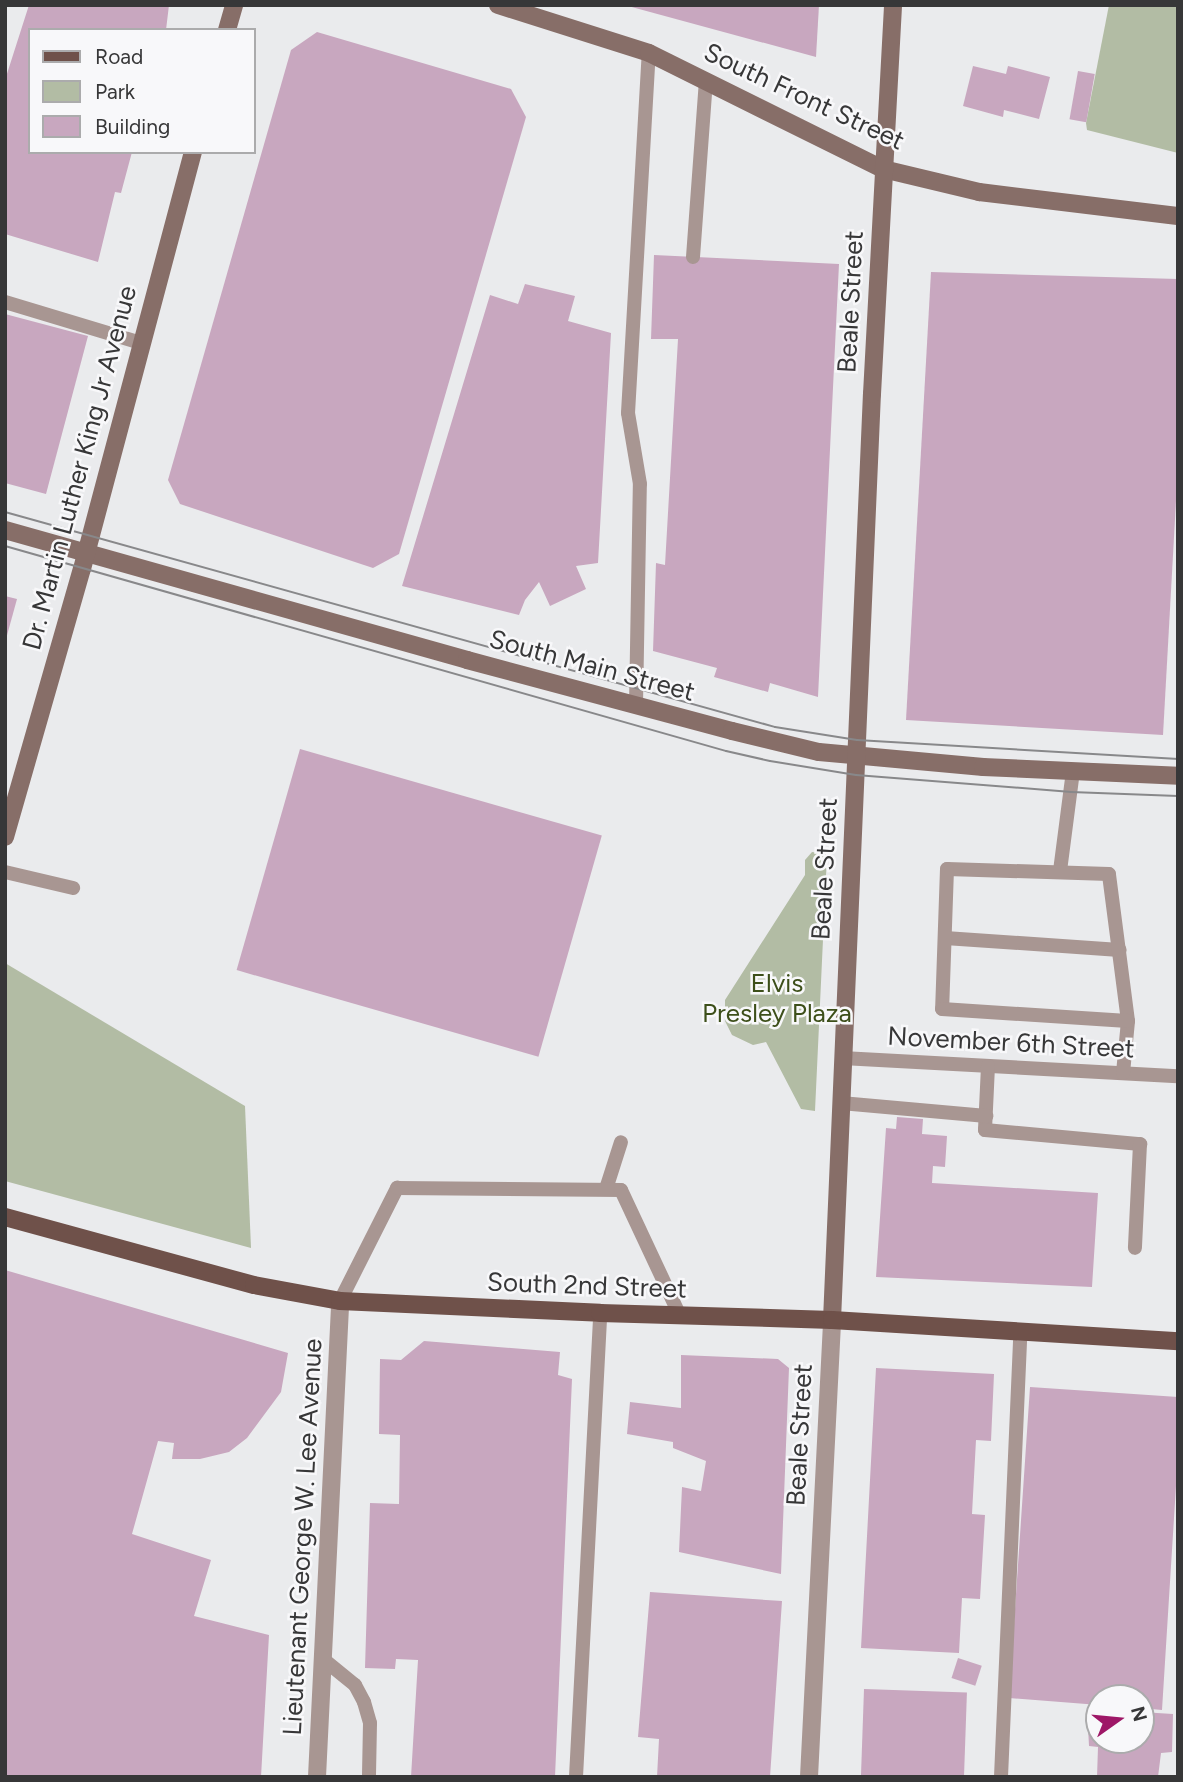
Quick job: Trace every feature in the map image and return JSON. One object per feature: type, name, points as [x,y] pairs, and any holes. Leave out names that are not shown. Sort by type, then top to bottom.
[{"type":"main road","name":"South 2nd Street","points":[[5,1217],[254,1285],[340,1301],[832,1320],[1020,1334],[1178,1341]]},
{"type":"street","points":[[228,28],[234,5]]},
{"type":"street","name":"South Front Street","points":[[498,5],[649,53],[883,169],[979,191],[1178,216]]},
{"type":"street","name":"Beale Street","points":[[809,1777],[883,169],[893,5]]},
{"type":"street","name":"Dr. Martin Luther King Jr Avenue","points":[[5,837],[86,552],[192,154]]},
{"type":"street","name":"South Main Street","points":[[5,530],[732,732],[857,757],[1178,776]]},
{"type":"street","name":"Lieutenant George W. Lee Avenue","points":[[317,1777],[340,1301]]},
{"type":"lane","points":[[636,705],[640,484],[628,413],[649,53]]},
{"type":"lane","points":[[693,257],[706,80]]},
{"type":"lane","points":[[5,302],[141,343]]},
{"type":"lane","points":[[1060,871],[1073,771]]},
{"type":"lane","points":[[1123,1073],[1128,1021],[1109,874],[947,869],[942,1009],[1128,1021]]},
{"type":"lane","points":[[5,872],[73,888]]},
{"type":"lane","points":[[944,938],[1120,950]]},
{"type":"lane","name":"November 6th Street","points":[[842,1058],[1178,1076]]},
{"type":"lane","points":[[988,1066],[985,1130],[1140,1144],[1135,1248]]},
{"type":"lane","points":[[841,1103],[986,1116]]},
{"type":"lane","points":[[606,1189],[621,1142]]},
{"type":"lane","points":[[340,1301],[397,1188],[606,1189],[621,1190],[680,1316]]},
{"type":"lane","points":[[576,1777],[600,1313]]},
{"type":"lane","points":[[1001,1777],[1020,1334]]},
{"type":"lane","points":[[323,1659],[355,1685],[364,1703],[370,1723],[369,1777]]},
{"type":"green space","points":[[1109,5],[1178,5],[1178,153],[1087,130],[1086,123]]},
{"type":"green space","name":"Elvis Presley Plaza","points":[[812,852],[827,854],[815,1111],[801,1109],[766,1042],[753,1045],[732,1035],[725,1021],[725,1000],[805,875],[805,860]]},
{"type":"green space","points":[[5,963],[245,1106],[251,1248],[5,1181]]},
{"type":"building","points":[[29,5],[169,5],[166,28],[28,28],[28,154],[131,154],[121,193],[115,192],[98,262],[5,234],[5,80]]},
{"type":"building","points":[[628,5],[819,5],[816,57],[628,6]]},
{"type":"building","points":[[317,32],[511,89],[526,117],[399,554],[373,568],[180,504],[168,480],[291,50]]},
{"type":"building","points":[[973,66],[1006,74],[1008,66],[1050,77],[1039,119],[1004,110],[1003,117],[963,106]]},
{"type":"building","points":[[1078,71],[1095,74],[1086,122],[1069,119]]},
{"type":"building","points":[[654,255],[839,264],[818,697],[770,683],[768,692],[714,677],[717,668],[653,651],[656,563],[665,565],[678,339],[651,339]]},
{"type":"building","points":[[931,272],[1178,279],[1178,465],[1163,735],[906,720]]},
{"type":"building","points":[[525,284],[575,296],[568,321],[611,333],[598,563],[576,566],[586,589],[550,606],[539,582],[525,600],[519,615],[402,586],[490,295],[518,304]]},
{"type":"building","points":[[5,314],[88,336],[46,494],[5,483]]},
{"type":"building","points":[[5,596],[17,599],[6,639],[5,639]]},
{"type":"building","points":[[300,749],[602,836],[538,1057],[237,970]]},
{"type":"building","points":[[897,1117],[923,1119],[922,1134],[947,1136],[945,1167],[933,1166],[932,1183],[1098,1193],[1092,1287],[876,1277],[886,1128],[896,1129]]},
{"type":"building","points":[[5,1270],[288,1353],[281,1392],[247,1438],[229,1452],[200,1459],[172,1459],[174,1443],[158,1441],[132,1534],[211,1560],[194,1616],[269,1635],[261,1777],[5,1777]]},
{"type":"building","points":[[424,1341],[560,1352],[558,1375],[572,1379],[555,1777],[411,1777],[418,1660],[396,1659],[395,1669],[365,1668],[370,1503],[399,1504],[400,1435],[379,1434],[380,1359],[401,1360]]},
{"type":"building","points":[[681,1355],[778,1359],[789,1368],[781,1574],[679,1552],[682,1487],[701,1491],[706,1461],[673,1448],[673,1442],[627,1434],[630,1402],[681,1408]]},
{"type":"building","points":[[876,1368],[994,1374],[991,1441],[976,1440],[972,1514],[985,1515],[980,1599],[962,1598],[959,1653],[861,1648]]},
{"type":"building","points":[[1030,1387],[1178,1397],[1178,1454],[1162,1710],[1155,1709],[1155,1684],[1085,1684],[1085,1704],[1009,1698]]},
{"type":"building","points":[[650,1592],[782,1601],[770,1777],[657,1777],[659,1739],[638,1737]]},
{"type":"building","points":[[958,1658],[982,1666],[975,1686],[952,1678]]},
{"type":"building","points":[[864,1689],[967,1693],[964,1777],[861,1777]]},
{"type":"building","points":[[1155,1713],[1173,1714],[1172,1752],[1161,1753],[1158,1777],[1097,1777],[1098,1754],[1155,1754]]},
{"type":"tram line","points":[[5,512],[775,727],[857,740],[1178,759]]},
{"type":"tram line","points":[[5,546],[726,751],[770,761],[856,775],[1071,792],[1178,796]]}]
